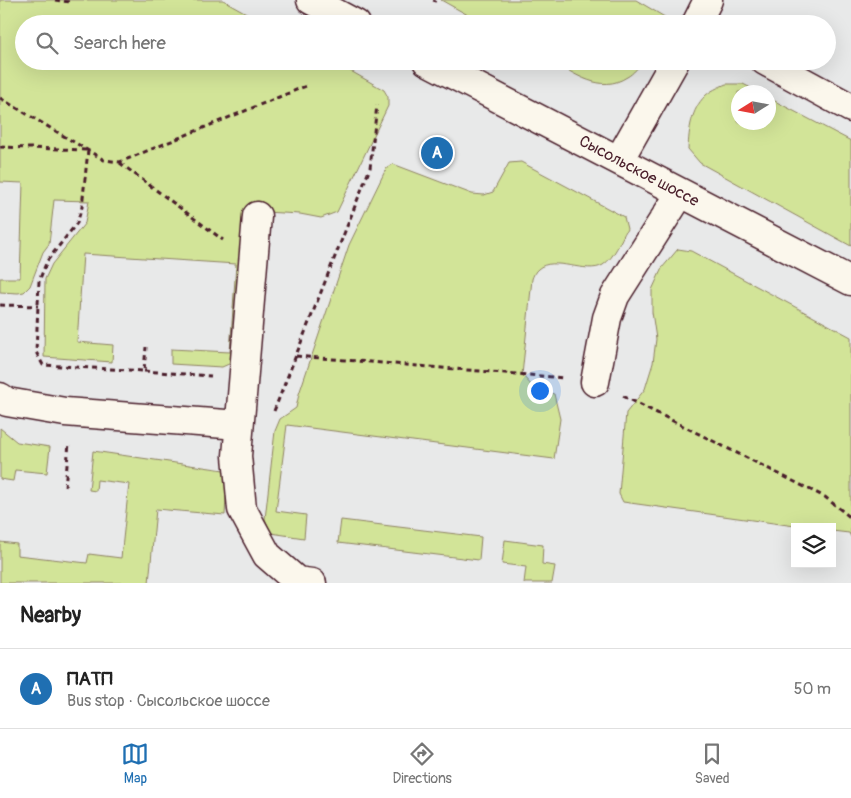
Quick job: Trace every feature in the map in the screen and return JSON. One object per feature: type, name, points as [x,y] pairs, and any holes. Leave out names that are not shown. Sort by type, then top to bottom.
[{"type":"main road","points":[[311,0],[339,15]]},
{"type":"main road","points":[[700,15],[708,0]]},
{"type":"main road","name":"Сысольское шоссе","points":[[444,70],[619,160],[680,194],[851,281]]},
{"type":"main road","points":[[619,160],[670,70]]},
{"type":"main road","points":[[781,70],[851,108]]},
{"type":"main road","points":[[596,381],[608,318],[615,296],[680,194]]},
{"type":"main road","points":[[257,216],[237,456],[242,509],[267,555],[302,582]]},
{"type":"main road","points":[[0,397],[7,402],[65,412],[239,425]]},
{"type":"path","points":[[55,0],[70,2]]},
{"type":"path","points":[[0,98],[104,160],[120,162],[306,86]]},
{"type":"path","points":[[271,419],[370,168],[377,105]]},
{"type":"path","points":[[0,147],[88,150]]},
{"type":"path","points":[[88,150],[82,208],[77,223],[47,261],[39,281],[36,352],[43,365],[244,379]]},
{"type":"path","points":[[120,162],[254,263]]},
{"type":"path","points":[[0,304],[38,306]]},
{"type":"path","points":[[144,371],[146,347]]},
{"type":"path","points":[[296,356],[596,381],[825,497],[851,518]]},
{"type":"path","points":[[65,487],[69,440]]},
{"type":"green space","points":[[0,0],[223,0],[250,15],[15,15],[15,70],[349,70],[384,90],[388,97],[388,106],[337,212],[321,218],[300,214],[247,211],[238,360],[222,367],[171,364],[171,349],[230,352],[236,264],[83,254],[77,342],[113,345],[112,362],[44,357],[45,279],[52,264],[85,223],[89,201],[54,200],[49,244],[43,252],[30,286],[24,292],[0,292],[0,278],[20,278],[23,183],[0,182]]},
{"type":"green space","points":[[441,0],[636,0],[661,15],[468,15]]},
{"type":"green space","points":[[568,70],[636,70],[629,76],[608,84],[598,83]]},
{"type":"green space","points":[[726,84],[745,85],[731,85],[731,130],[776,130],[776,102],[851,141],[851,246],[700,163],[688,149],[690,128],[700,102],[715,89]]},
{"type":"green space","points":[[521,162],[624,217],[627,229],[614,253],[603,265],[588,268],[561,264],[544,265],[537,270],[532,279],[522,375],[535,389],[554,394],[560,419],[554,459],[287,425],[276,511],[306,515],[304,538],[271,533],[265,519],[275,431],[280,419],[296,408],[349,245],[386,169],[393,164],[472,194],[484,195],[493,192],[509,163]]},
{"type":"green space","points":[[678,249],[691,251],[851,337],[851,537],[849,533],[836,531],[836,523],[791,523],[791,525],[623,502],[619,494],[626,413],[645,389],[653,363],[656,339],[652,312],[652,290],[662,268]]},
{"type":"green space","points":[[0,428],[17,442],[50,447],[47,473],[15,470],[13,481],[0,479]]},
{"type":"green space","points":[[93,451],[224,470],[227,478],[225,515],[156,509],[149,583],[0,583],[0,542],[17,544],[17,555],[87,563],[89,554],[121,558],[129,484],[97,480],[96,491],[89,490]]},
{"type":"green space","points":[[341,520],[481,537],[479,560],[338,543]]},
{"type":"green space","points":[[505,540],[543,545],[542,564],[555,566],[552,583],[524,583],[526,567],[502,564]]},
{"type":"place","name":"ПАТП","points":[[437,153]]}]
